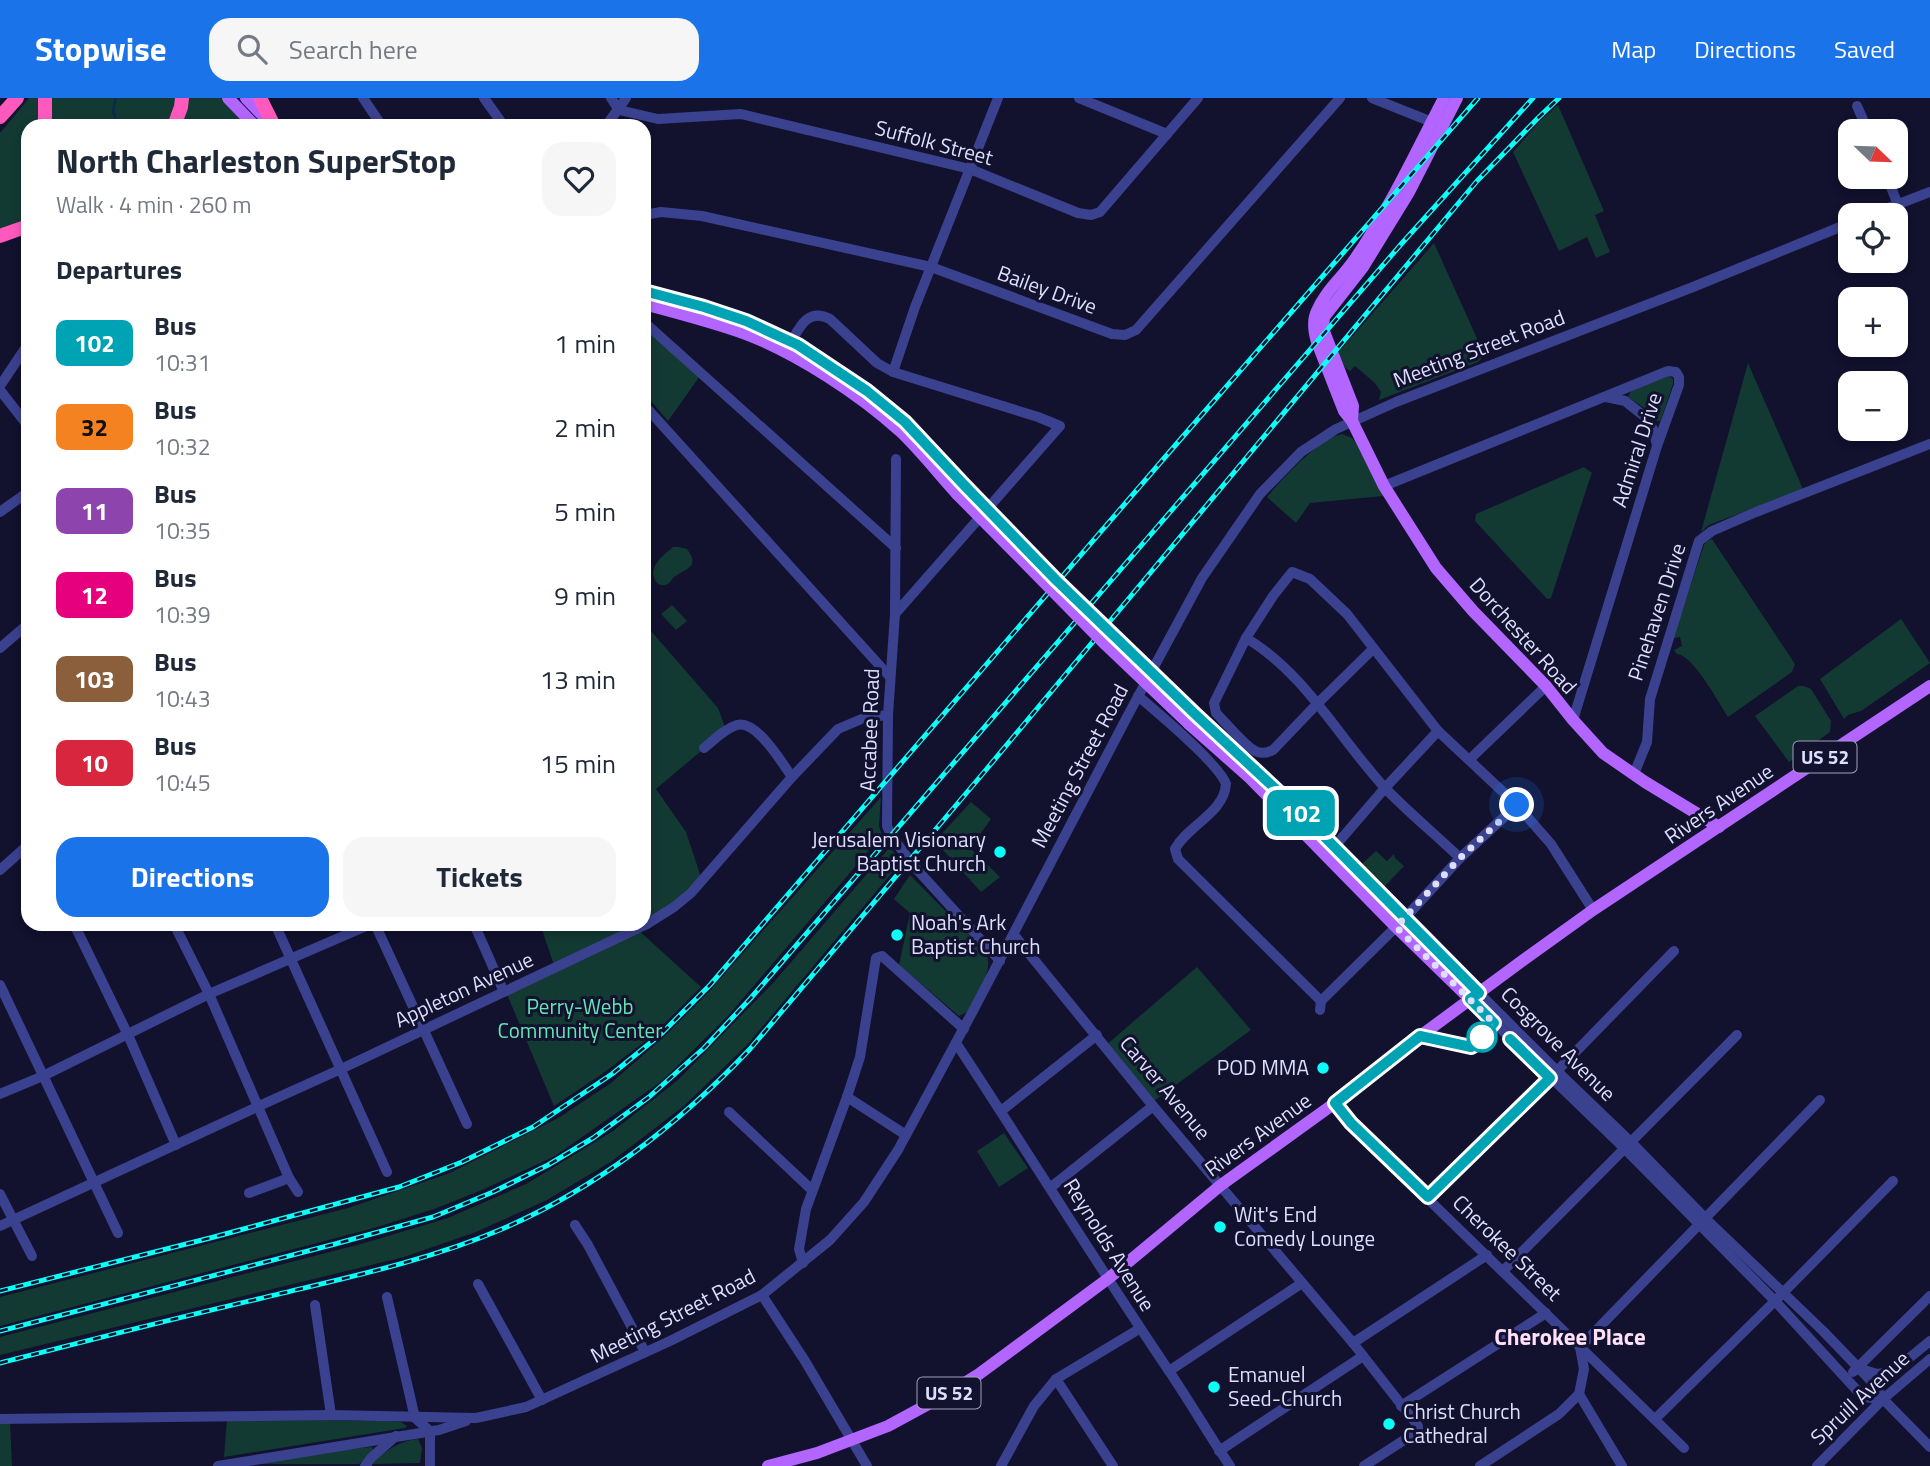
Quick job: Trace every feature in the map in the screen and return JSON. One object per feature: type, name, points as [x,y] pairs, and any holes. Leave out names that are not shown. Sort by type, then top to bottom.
[{"type":"highway","points":[[0,117],[17,98]]},
{"type":"highway","points":[[45,98],[45,119]]},
{"type":"highway","points":[[176,119],[182,98]]},
{"type":"highway","points":[[260,98],[270,119]]},
{"type":"highway","points":[[0,236],[21,228]]},
{"type":"main road","points":[[228,98],[248,119]]},
{"type":"main road","points":[[246,98],[267,119]]},
{"type":"main road","name":"Dorchester Road","points":[[1444,98],[1437,124],[1409,192],[1363,267],[1324,317],[1324,329],[1353,405],[1352,421],[1384,486],[1436,568],[1473,611],[1546,686],[1603,753],[1719,827]]},
{"type":"main road","name":"Dorchester Road","points":[[1437,124],[1457,98]]},
{"type":"main road","name":"Cosgrove Avenue","points":[[651,293],[746,321],[791,342],[867,391],[905,422],[960,490]]},
{"type":"main road","name":"Cosgrove Avenue","points":[[651,306],[738,331],[797,358],[864,402],[901,432],[960,490],[1106,645],[1192,719],[1257,770],[1335,846],[1400,923]]},
{"type":"main road","name":"Rivers Avenue","points":[[768,1466],[817,1453],[888,1426],[979,1374],[1109,1278],[1221,1185],[1335,1103],[1474,996],[1593,910],[1930,686]]},
{"type":"main road","name":"Cosgrove Avenue","points":[[1192,719],[1474,996]]},
{"type":"street","points":[[484,98],[499,119]]},
{"type":"street","points":[[611,98],[619,110]]},
{"type":"street","points":[[612,119],[626,98]]},
{"type":"street","points":[[893,372],[915,307],[998,98]]},
{"type":"street","points":[[1079,98],[1167,134]]},
{"type":"street","name":"Suffolk Street","points":[[619,110],[657,119],[741,114],[970,169],[1078,213],[1091,215],[1100,212],[1198,98]]},
{"type":"street","name":"Bailey Drive","points":[[651,214],[661,212],[702,216],[931,267],[1112,334],[1125,335],[1136,330],[1340,98]]},
{"type":"street","points":[[1372,98],[1437,124]]},
{"type":"street","points":[[368,100],[378,119]]},
{"type":"street","points":[[1857,106],[1863,119]]},
{"type":"street","points":[[1903,203],[1930,192]]},
{"type":"street","name":"Meeting Street Road","points":[[218,1466],[439,1430],[476,1418],[526,1407],[762,1295],[830,1240],[864,1202],[906,1136],[1202,578],[1260,494],[1301,452],[1336,429],[1396,401],[1693,287],[1838,228]]},
{"type":"street","points":[[791,342],[799,328],[810,317],[819,315],[830,319],[877,363],[893,372],[1060,426],[895,614]]},
{"type":"street","points":[[651,328],[896,548]]},
{"type":"street","points":[[21,355],[0,388],[21,416]]},
{"type":"street","name":"Admiral Drive","points":[[1384,486],[1668,371],[1676,372],[1679,385],[1657,446],[1573,720]]},
{"type":"street","points":[[1605,397],[1625,401],[1644,416],[1653,429],[1657,446]]},
{"type":"street","points":[[651,413],[890,677]]},
{"type":"street","name":"Pinehaven Drive","points":[[1634,774],[1647,742],[1650,699],[1699,541],[1712,531],[1787,499],[1930,444]]},
{"type":"street","name":"Accabee Road","points":[[896,459],[895,614],[888,715],[887,826],[912,864],[1000,961]]},
{"type":"street","points":[[0,512],[21,497]]},
{"type":"street","points":[[1373,649],[1273,750],[1254,751],[1216,713],[1214,703],[1246,638],[1273,596],[1292,572],[1310,579],[1347,614],[1438,731],[1517,805],[1551,844],[1593,910]]},
{"type":"street","points":[[0,648],[21,630]]},
{"type":"street","points":[[1246,638],[1266,650],[1304,688],[1385,788],[1460,858]]},
{"type":"street","points":[[1470,759],[1546,686]]},
{"type":"street","points":[[1138,696],[1187,740],[1220,773],[1226,784],[1223,799],[1180,840],[1175,849],[1178,859],[1320,1005],[1460,858],[1517,805]]},
{"type":"street","name":"Appleton Avenue","points":[[651,921],[691,893],[792,776],[838,729],[864,718],[888,715]]},
{"type":"street","points":[[704,748],[726,730],[740,724],[746,725],[756,731],[792,776]]},
{"type":"street","points":[[1335,846],[1438,731]]},
{"type":"street","points":[[0,870],[21,852]]},
{"type":"street","points":[[77,931],[128,1035],[176,1145]]},
{"type":"street","points":[[178,931],[209,994],[289,1178],[298,1192]]},
{"type":"street","points":[[278,931],[387,1172]]},
{"type":"street","points":[[0,1094],[43,1076],[209,994],[357,931]]},
{"type":"street","points":[[376,931],[467,1124]]},
{"type":"street","points":[[477,931],[504,992]]},
{"type":"street","name":"Appleton Avenue","points":[[0,1226],[632,931]]},
{"type":"street","name":"Carver Avenue","points":[[1014,935],[1153,1106],[1353,1343],[1418,1430],[1364,1466]]},
{"type":"street","points":[[1428,1197],[1553,1075],[1674,951]]},
{"type":"street","points":[[803,1263],[799,1249],[812,1190],[848,1097],[860,1057],[876,958],[881,956],[964,1028]]},
{"type":"street","points":[[0,985],[118,1233]]},
{"type":"street","name":"Cosgrove Avenue","points":[[1474,996],[1703,1222],[1863,1397],[1883,1399]]},
{"type":"street","points":[[1001,1111],[1097,1035]]},
{"type":"street","points":[[1503,1271],[1737,1035]]},
{"type":"street","name":"Reynolds Avenue","points":[[956,1043],[1230,1466]]},
{"type":"street","points":[[848,1097],[906,1136]]},
{"type":"street","points":[[1480,1466],[1559,1414],[1579,1394],[1584,1369],[1580,1346],[1820,1100]]},
{"type":"street","name":"Cherokee Street","points":[[1335,1103],[1351,1123],[1684,1448]]},
{"type":"street","points":[[1050,1188],[1153,1106]]},
{"type":"street","points":[[729,1112],[812,1190]]},
{"type":"street","points":[[248,1193],[289,1178]]},
{"type":"street","points":[[1655,1419],[1893,1181]]},
{"type":"street","points":[[0,1194],[32,1256]]},
{"type":"street","name":"Cosgrove Avenue","points":[[1703,1222],[1823,1331],[1930,1447]]},
{"type":"street","points":[[575,1225],[645,1352]]},
{"type":"street","points":[[1353,1343],[1487,1255]]},
{"type":"street","points":[[1169,1371],[1302,1283]]},
{"type":"street","points":[[478,1284],[542,1400]]},
{"type":"street","points":[[762,1295],[805,1361],[867,1466]]},
{"type":"street","points":[[1847,1378],[1930,1296]]},
{"type":"street","points":[[387,1297],[415,1418],[430,1431],[430,1466]]},
{"type":"street","points":[[315,1305],[331,1415]]},
{"type":"street","points":[[1401,1406],[1546,1313]]},
{"type":"street","points":[[1001,1466],[1034,1406],[1056,1379],[1139,1329]]},
{"type":"street","points":[[1857,1368],[1877,1374],[1892,1372],[1930,1340]]},
{"type":"street","points":[[1219,1451],[1363,1356]]},
{"type":"street","name":"Spruill Avenue","points":[[1816,1466],[1883,1399],[1930,1359]]},
{"type":"street","points":[[1056,1379],[1113,1466]]},
{"type":"street","points":[[1579,1394],[1622,1466]]},
{"type":"street","name":"Meeting Street Road","points":[[0,1419],[331,1415],[476,1418]]},
{"type":"street","points":[[365,1466],[397,1436]]},
{"type":"green space","points":[[29,98],[41,98],[39,119],[21,119],[21,222],[0,229],[0,133]]},
{"type":"green space","points":[[50,98],[177,98],[170,119],[52,119]]},
{"type":"green space","points":[[187,98],[221,98],[241,119],[181,119]]},
{"type":"green space","points":[[1558,105],[1604,211],[1595,215],[1610,252],[1596,258],[1587,237],[1559,251],[1513,152]]},
{"type":"green space","points":[[1434,243],[1480,345],[1481,358],[1478,362],[1379,400],[1381,392],[1375,383],[1355,366],[1350,371],[1338,353]]},
{"type":"green space","points":[[651,334],[700,376],[668,421],[651,401]]},
{"type":"green space","points":[[1748,363],[1803,489],[1709,525],[1701,532]]},
{"type":"green space","points":[[1669,376],[1673,379],[1673,384],[1660,421],[1654,421],[1647,410],[1628,397],[1631,391]]},
{"type":"green space","points":[[1342,434],[1356,443],[1383,496],[1310,503],[1296,523],[1267,497],[1312,451]]},
{"type":"green space","points":[[1584,467],[1592,473],[1551,598],[1547,599],[1475,521],[1476,514]]},
{"type":"green space","points":[[1712,539],[1795,664],[1792,672],[1728,717],[1698,671],[1674,650],[1682,646],[1680,637],[1673,638],[1704,545]]},
{"type":"green space","points":[[673,547],[687,549],[692,564],[667,584],[660,585],[653,575],[655,566]]},
{"type":"green space","points":[[672,605],[687,621],[676,630],[661,614]]},
{"type":"green space","points":[[1901,619],[1930,663],[1861,711],[1844,719],[1820,679]]},
{"type":"green space","points":[[651,631],[718,708],[726,730],[656,789],[686,832],[702,880],[651,919]]},
{"type":"green space","points":[[1798,686],[1811,689],[1831,721],[1830,732],[1789,762],[1755,716]]},
{"type":"green space","points":[[881,797],[879,826],[882,835],[729,1015],[662,1081],[555,1156],[482,1190],[374,1228],[0,1326],[0,1297],[348,1208],[450,1173],[560,1117],[611,1083],[665,1036],[707,994]]},
{"type":"green space","points":[[971,802],[991,819],[970,848],[1000,877],[981,892],[935,841]]},
{"type":"green space","points":[[890,847],[901,862],[747,1045],[684,1106],[612,1161],[547,1200],[476,1232],[404,1257],[0,1355],[0,1337],[361,1244],[448,1218],[528,1183],[613,1131],[678,1080],[774,982]]},
{"type":"green space","points":[[1376,851],[1387,861],[1394,854],[1404,866],[1385,886],[1362,864]]},
{"type":"green space","points":[[910,875],[985,951],[988,958],[987,974],[980,990],[967,1012],[959,1016],[899,965],[910,913],[894,899]]},
{"type":"green space","name":"Perry-Webb Community Center","points":[[542,931],[639,931],[701,987],[652,1036],[554,1106],[506,992],[555,968]]},
{"type":"green space","points":[[1197,967],[1251,1030],[1151,1103],[1105,1046]]},
{"type":"green space","points":[[1004,1133],[1028,1168],[999,1187],[977,1151]]},
{"type":"green space","points":[[227,1419],[387,1421],[401,1422],[407,1426],[224,1457]]},
{"type":"green space","points":[[0,1422],[10,1422],[12,1466],[0,1466]]},
{"type":"green space","points":[[418,1439],[422,1448],[420,1463],[374,1464],[373,1462],[394,1447]]},
{"type":"green space","points":[[371,1447],[371,1454],[359,1464],[258,1464],[340,1450]]},
{"type":"waterway","points":[[116,98],[113,111],[116,119]]},
{"type":"railway","points":[[0,1291],[399,1187],[462,1162],[533,1127],[612,1074],[660,1035],[710,985],[1478,98]]},
{"type":"railway","points":[[0,1331],[433,1217],[548,1165],[593,1138],[649,1097],[704,1048],[750,999],[1403,242],[1533,98]]},
{"type":"railway","points":[[0,1363],[382,1269],[473,1241],[537,1213],[571,1194],[635,1152],[665,1128],[723,1077],[750,1049],[1477,181],[1559,98]]},
{"type":"bus line","name":"102","points":[[651,293],[746,321],[798,345],[867,391],[905,422],[1056,580],[1335,846],[1479,993],[1470,999],[1494,1023],[1474,1045],[1471,1047],[1420,1036],[1335,1103],[1351,1123],[1428,1197],[1550,1078],[1510,1039]]},
{"type":"place","name":"Jerusalem Visionary Baptist Church","points":[[1000,852]]},
{"type":"place","name":"Noah's Ark Baptist Church","points":[[897,935]]},
{"type":"place","name":"POD MMA","points":[[1323,1068]]},
{"type":"place","name":"Wit's End Comedy Lounge","points":[[1220,1227]]},
{"type":"place","name":"Emanuel Seed-Church","points":[[1214,1387]]},
{"type":"place","name":"Christ Church Cathedral","points":[[1389,1424]]},
{"type":"district","name":"Cherokee Place","points":[[1570,1337]]},
{"type":"route","points":[[1482,1037],[1494,1023],[1396,927],[1460,858],[1517,805]]}]
